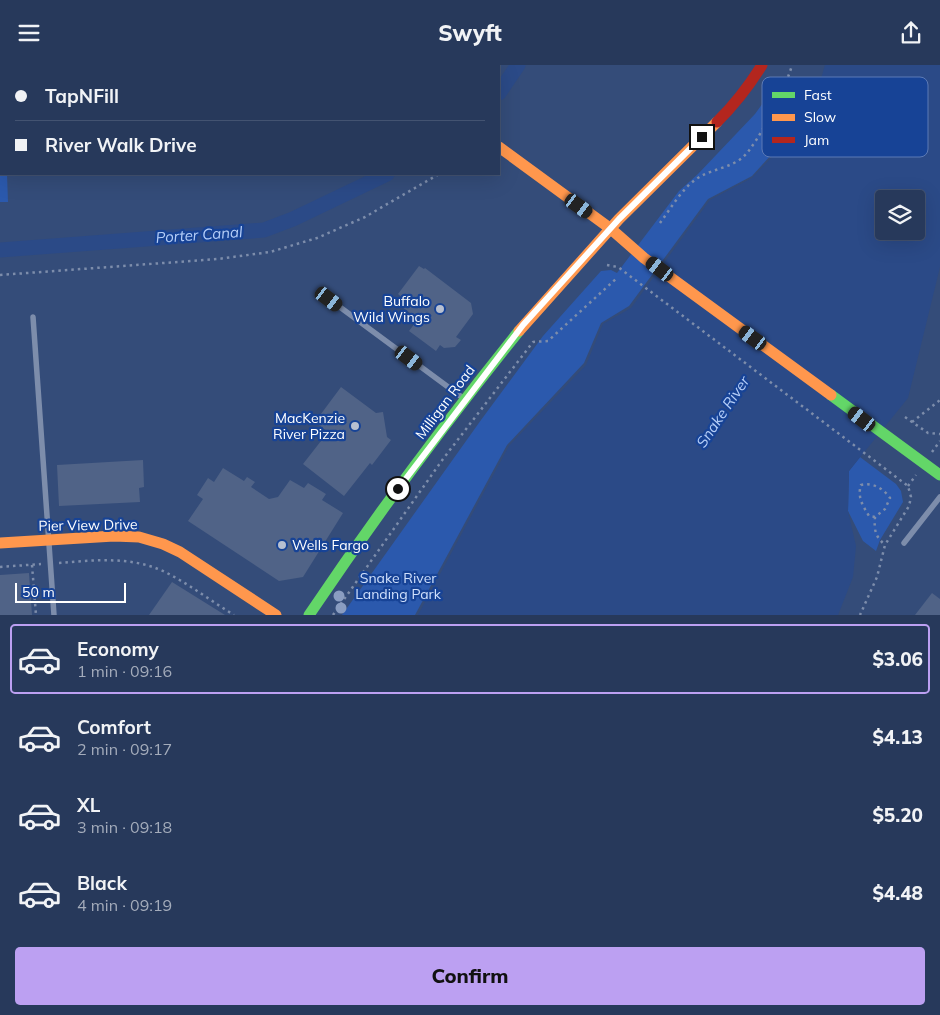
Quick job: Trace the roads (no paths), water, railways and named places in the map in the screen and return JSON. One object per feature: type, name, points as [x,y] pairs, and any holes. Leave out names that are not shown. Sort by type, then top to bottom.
[{"type":"street","name":"Milligan Road","points":[[309,615],[363,535],[523,325],[619,219],[732,107],[752,83],[762,65]]},
{"type":"street","points":[[500,148],[611,229],[644,258],[892,442],[940,475]]},
{"type":"street","name":"Pier View Drive","points":[[0,543],[114,536],[140,537],[162,543],[180,552],[276,615]]},
{"type":"lane","points":[[329,299],[465,399]]},
{"type":"lane","points":[[33,317],[54,615]]},
{"type":"lane","points":[[904,543],[940,497]]},
{"type":"water","name":"Snake River","points":[[825,65],[940,65],[940,267],[908,398],[849,471],[848,511],[856,546],[853,577],[838,615],[418,615],[509,446],[586,365],[603,324],[631,308],[710,200],[752,178],[772,157],[928,157],[928,77],[821,77]]},
{"type":"waterway","name":"Porter Canal","points":[[500,92],[518,65]]},
{"type":"waterway","name":"Porter Canal","points":[[0,250],[264,230],[293,219],[385,175]]},
{"type":"place","name":"Buffalo Wild Wings","points":[[440,309]]},
{"type":"place","name":"MacKenzie River Pizza","points":[[355,426]]},
{"type":"place","name":"Wells Fargo","points":[[282,545]]},
{"type":"park label","name":"Snake River Landing Park","points":[[398,586]]}]
